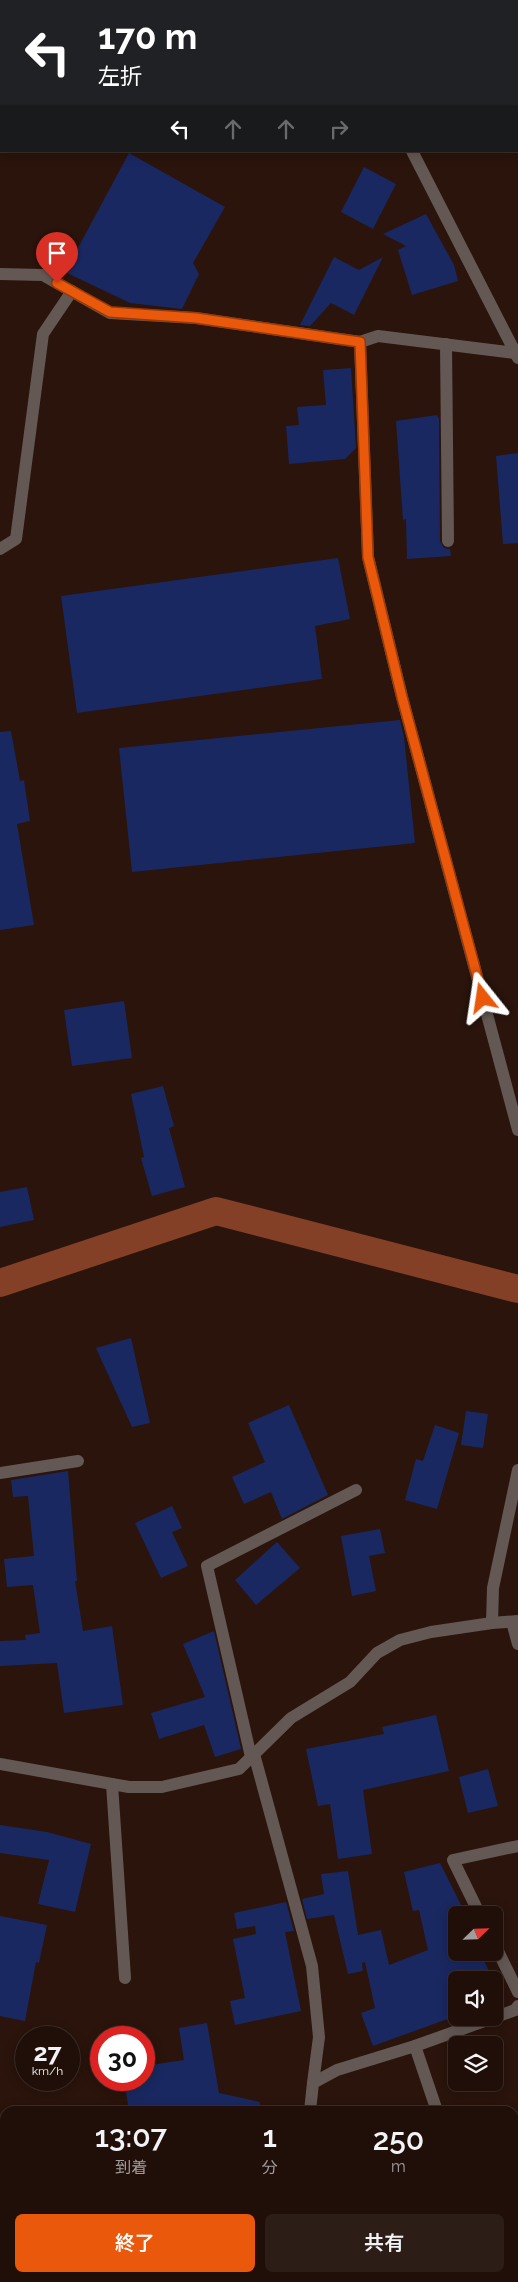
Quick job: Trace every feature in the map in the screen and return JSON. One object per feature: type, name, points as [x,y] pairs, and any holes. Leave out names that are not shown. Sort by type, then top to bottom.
[{"type":"street","points":[[413,152],[516,356]]},
{"type":"street","points":[[0,274],[43,275],[110,312],[196,318],[360,342],[378,336],[446,344],[516,356]]},
{"type":"street","points":[[0,549],[16,539],[43,334],[72,291]]},
{"type":"street","points":[[360,342],[368,557],[404,707],[518,1130]]},
{"type":"street","points":[[446,344],[448,541]]},
{"type":"street","points":[[0,1474],[78,1461]]},
{"type":"street","points":[[492,1623],[493,1588],[518,1470]]},
{"type":"street","points":[[311,2106],[319,2037],[312,1966],[253,1755],[207,1566],[356,1490]]},
{"type":"street","points":[[0,1764],[129,1788],[180,1783],[239,1769],[291,1718],[350,1682],[377,1653],[400,1640],[431,1632],[492,1623],[515,1622],[518,1644]]},
{"type":"street","points":[[112,1784],[125,1978]]},
{"type":"street","points":[[476,1906],[453,1860],[518,1846]]},
{"type":"street","points":[[503,1961],[518,1992]]},
{"type":"street","points":[[313,2083],[337,2070],[415,2046],[516,2010],[518,2006]]},
{"type":"street","points":[[415,2046],[435,2106]]},
{"type":"building","points":[[129,153],[225,207],[193,263],[199,274],[182,309],[130,303],[65,272]]},
{"type":"building","points":[[364,167],[396,184],[373,229],[341,212]]},
{"type":"building","points":[[426,214],[454,265],[458,281],[412,295],[398,250],[406,246],[383,234]]},
{"type":"building","points":[[334,257],[359,270],[383,257],[354,315],[331,303],[310,326],[300,325]]},
{"type":"building","points":[[351,368],[356,448],[345,459],[289,464],[286,426],[299,425],[297,407],[326,405],[323,370]]},
{"type":"building","points":[[437,415],[439,419],[440,541],[444,548],[450,549],[451,556],[407,559],[406,519],[403,520],[396,421]]},
{"type":"building","points":[[518,453],[518,543],[503,544],[496,456]]},
{"type":"building","points":[[338,558],[350,619],[315,626],[322,679],[77,713],[61,596]]},
{"type":"building","points":[[400,720],[404,737],[415,843],[132,872],[119,748]]},
{"type":"building","points":[[11,731],[20,781],[24,780],[30,821],[17,824],[34,925],[0,930],[0,732]]},
{"type":"building","points":[[124,1001],[132,1058],[72,1066],[64,1010]]},
{"type":"building","points":[[163,1086],[174,1126],[169,1128],[185,1187],[152,1196],[141,1158],[144,1157],[131,1094]]},
{"type":"building","points":[[27,1187],[34,1220],[0,1227],[0,1192]]},
{"type":"building","points":[[131,1338],[150,1423],[132,1427],[96,1348]]},
{"type":"building","points":[[289,1405],[328,1495],[282,1519],[271,1492],[244,1504],[232,1477],[265,1462],[248,1423]]},
{"type":"building","points":[[466,1411],[488,1414],[483,1448],[461,1445]]},
{"type":"building","points":[[435,1425],[459,1433],[437,1509],[405,1500],[416,1459],[423,1461]]},
{"type":"building","points":[[68,1471],[77,1581],[75,1581],[83,1631],[112,1626],[123,1705],[64,1713],[57,1663],[0,1666],[0,1641],[26,1640],[25,1635],[40,1633],[33,1585],[7,1587],[4,1559],[34,1556],[28,1496],[13,1497],[11,1480]]},
{"type":"building","points":[[172,1506],[182,1528],[172,1532],[188,1566],[161,1578],[135,1523]]},
{"type":"building","points":[[380,1529],[385,1553],[369,1556],[376,1591],[352,1596],[341,1536]]},
{"type":"building","points":[[277,1542],[300,1568],[256,1605],[235,1580]]},
{"type":"building","points":[[214,1631],[241,1749],[215,1757],[204,1725],[159,1739],[151,1713],[205,1697],[183,1644]]},
{"type":"building","points":[[436,1715],[449,1771],[363,1790],[372,1854],[338,1859],[330,1804],[318,1806],[306,1749],[384,1734],[382,1727]]},
{"type":"building","points":[[488,1769],[498,1806],[468,1813],[459,1777]]},
{"type":"building","points":[[0,1825],[47,1832],[91,1844],[75,1912],[38,1904],[49,1860],[0,1853]]},
{"type":"building","points":[[440,1863],[462,1906],[448,1906],[448,1961],[484,1961],[489,1971],[448,1971],[448,2019],[373,2046],[361,2013],[375,2008],[365,1962],[362,1963],[363,1971],[348,1974],[334,1915],[307,1919],[302,1899],[324,1894],[321,1874],[348,1871],[358,1935],[381,1930],[389,1965],[428,1950],[419,1910],[413,1911],[404,1872]]},
{"type":"building","points":[[286,1902],[294,1931],[285,1932],[301,2011],[235,2025],[230,2001],[245,1998],[233,1939],[256,1934],[255,1926],[237,1929],[234,1913]]},
{"type":"building","points":[[0,1916],[47,1925],[39,1963],[36,1962],[25,2021],[0,2016]]},
{"type":"building","points":[[207,2023],[219,2093],[260,2102],[260,2106],[128,2106],[126,2091],[155,2091],[155,2064],[184,2060],[179,2028]]},
{"type":"waterway","points":[[0,1283],[216,1211],[518,1289]]},
{"type":"route","points":[[57,283],[110,312],[196,318],[360,342],[368,557],[402,697],[483,998]]}]
